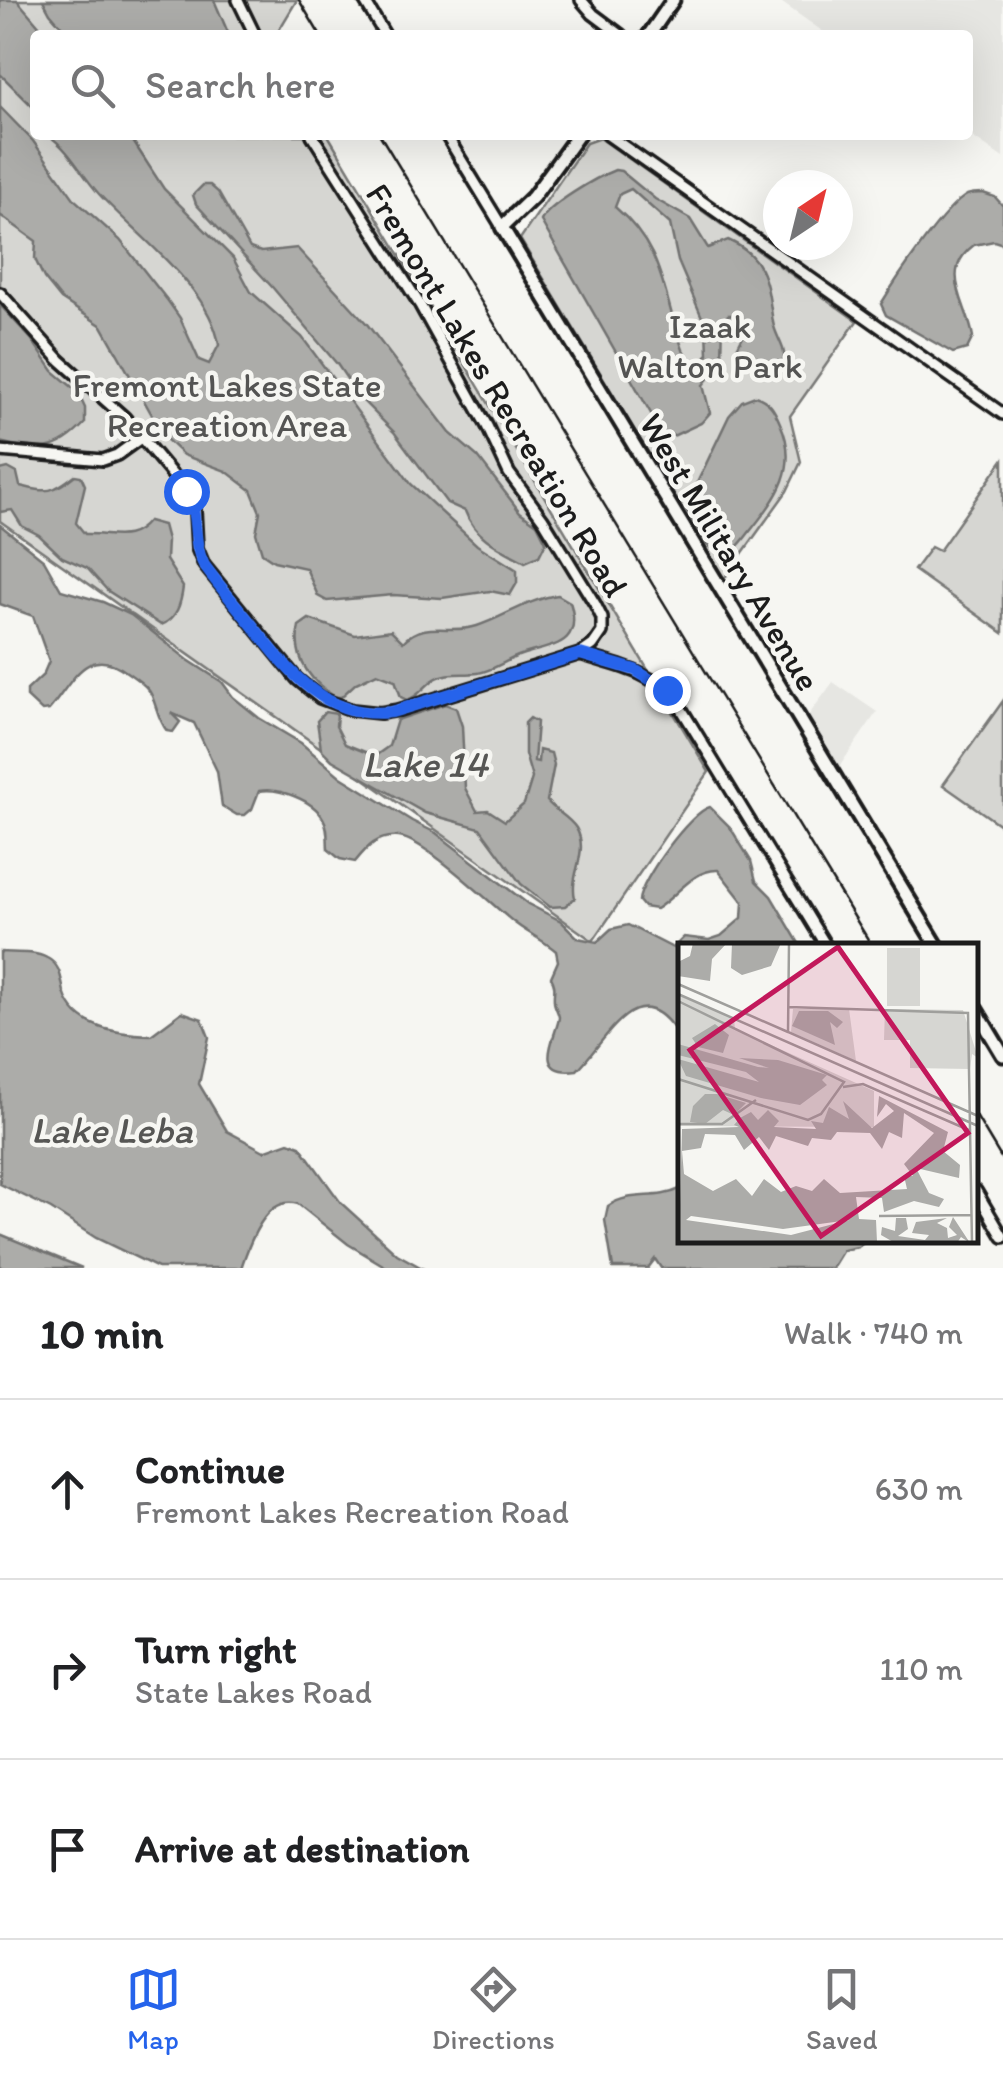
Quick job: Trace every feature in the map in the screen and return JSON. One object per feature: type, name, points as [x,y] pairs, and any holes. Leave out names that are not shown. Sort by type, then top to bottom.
[{"type":"main road","points":[[652,30],[673,0]]},
{"type":"main road","points":[[502,228],[527,204],[574,140]]},
{"type":"main road","name":"West Military Avenue","points":[[502,228],[935,943]]},
{"type":"main road","points":[[978,1013],[1003,1055]]},
{"type":"street","points":[[238,0],[253,30]]},
{"type":"street","points":[[364,0],[382,30]]},
{"type":"street","points":[[581,0],[614,30]]},
{"type":"street","name":"Fremont Lakes Recreation Road","points":[[0,293],[60,360],[142,436],[191,500],[198,551],[204,565],[289,670],[329,702],[360,712],[392,712],[580,654],[596,641],[603,626],[600,611],[540,514],[509,473],[420,305],[315,140]]},
{"type":"street","name":"West Military Avenue","points":[[449,140],[502,228]]},
{"type":"street","points":[[615,140],[1003,414]]},
{"type":"street","points":[[0,451],[102,460],[117,455],[142,436]]},
{"type":"street","points":[[596,641],[616,662]]},
{"type":"street","points":[[580,654],[616,662],[653,680],[681,707],[824,943]]},
{"type":"street","points":[[978,1194],[1003,1237]]},
{"type":"shaded area","points":[[778,0],[1003,0],[1003,158],[973,137],[973,30],[821,30]]},
{"type":"shaded area","points":[[833,682],[877,712],[839,767],[808,716]]},
{"type":"green space","name":"Fremont Lakes State Recreation Area","points":[[0,0],[297,0],[279,30],[30,30],[30,140],[331,140],[709,772],[593,941],[0,521]]},
{"type":"green space","name":"Izaak Walton Park","points":[[603,140],[763,254],[763,260],[771,260],[857,321],[790,416],[801,462],[787,491],[724,579],[520,239],[586,143]]},
{"type":"green space","points":[[1003,460],[1003,633],[914,570],[931,547],[939,551]]},
{"type":"green space","points":[[1003,701],[1003,827],[943,785]]},
{"type":"water","points":[[0,0],[17,0],[43,30],[30,30],[30,104],[0,74]]},
{"type":"water","points":[[43,0],[214,0],[227,30],[65,30]]},
{"type":"water","points":[[0,107],[33,141],[75,200],[120,240],[180,318],[199,360],[209,364],[219,345],[202,303],[170,264],[99,194],[55,140],[132,140],[164,189],[233,258],[251,292],[302,337],[411,484],[477,545],[517,570],[517,583],[510,595],[490,591],[442,598],[393,595],[327,601],[318,596],[306,568],[274,561],[262,553],[256,533],[260,512],[251,490],[226,471],[183,455],[165,438],[102,326],[61,299],[35,259],[36,241],[0,215]]},
{"type":"water","points":[[615,170],[690,219],[708,248],[728,240],[751,255],[763,274],[783,351],[784,360],[765,366],[743,366],[735,352],[747,328],[728,315],[723,320],[722,361],[703,385],[710,413],[701,423],[671,437],[666,437],[657,424],[541,221],[563,200]],"holes":[[[631,189],[670,224],[678,261],[707,329],[708,354],[696,366],[688,362],[679,340],[662,279],[646,242],[615,207],[620,194]]]},
{"type":"water","points":[[203,185],[218,192],[250,248],[261,252],[297,248],[367,324],[450,433],[478,457],[520,512],[537,524],[546,542],[539,556],[525,562],[507,552],[482,536],[465,511],[447,503],[394,432],[360,398],[337,364],[196,204],[193,195]]},
{"type":"water","points":[[983,193],[995,197],[1003,206],[1003,244],[994,241],[974,245],[963,255],[958,266],[958,289],[973,337],[967,349],[953,353],[886,315],[881,304],[946,213],[967,195]]},
{"type":"water","points":[[0,305],[32,340],[53,371],[77,391],[85,408],[85,423],[56,445],[37,448],[0,442]]},
{"type":"water","points":[[755,396],[768,403],[778,418],[786,439],[787,467],[777,493],[761,517],[738,546],[722,555],[707,545],[685,508],[729,416],[742,401]]},
{"type":"water","points":[[8,468],[17,473],[20,486],[38,490],[50,490],[75,475],[81,476],[85,485],[76,523],[85,534],[120,536],[134,533],[148,521],[163,525],[166,560],[183,587],[171,619],[161,625],[108,591],[87,568],[62,557],[39,535],[22,526],[12,510],[0,512],[0,470]]},
{"type":"water","points":[[0,525],[44,560],[61,590],[131,615],[222,682],[233,697],[259,718],[301,743],[341,777],[436,833],[528,904],[561,921],[578,938],[597,942],[611,929],[628,925],[673,948],[678,943],[678,1035],[665,1018],[651,1009],[637,1010],[612,1029],[577,1070],[554,1067],[550,1051],[559,1017],[551,977],[558,961],[556,951],[410,841],[385,838],[373,843],[355,862],[340,859],[328,849],[323,818],[294,796],[259,791],[252,809],[245,815],[222,806],[217,771],[194,723],[171,713],[180,722],[173,732],[167,731],[147,688],[113,664],[101,662],[81,670],[49,710],[42,711],[27,697],[27,690],[43,675],[49,661],[33,616],[0,604]]},
{"type":"water","points":[[558,595],[570,602],[573,616],[569,635],[562,641],[484,672],[439,677],[407,700],[401,697],[395,680],[377,673],[335,697],[310,676],[300,658],[299,626],[309,619],[355,635],[391,630],[403,642],[429,629],[477,626]]},
{"type":"water","name":"Lake 14","points":[[445,704],[456,708],[462,726],[465,788],[477,811],[488,810],[505,821],[524,804],[532,778],[525,754],[525,723],[530,718],[537,722],[534,761],[538,762],[539,750],[551,753],[554,765],[547,801],[573,824],[580,837],[575,898],[565,906],[550,907],[521,884],[480,828],[425,813],[332,760],[321,749],[317,721],[325,712],[337,714],[336,726],[345,744],[375,756],[389,746],[397,720]]},
{"type":"water","points":[[710,807],[730,827],[751,861],[756,881],[771,896],[799,943],[678,943],[684,937],[709,940],[721,936],[742,918],[743,902],[718,870],[693,879],[656,909],[644,907],[639,901],[648,878],[668,848],[691,821]]},
{"type":"water","name":"Lake Leba","points":[[0,952],[36,954],[52,961],[70,1004],[88,1022],[100,1027],[151,1035],[182,1012],[202,1019],[209,1037],[199,1084],[227,1131],[264,1151],[289,1142],[300,1146],[341,1203],[397,1254],[422,1268],[388,1268],[348,1244],[298,1204],[287,1203],[277,1206],[260,1223],[241,1268],[158,1268],[0,1184]]},
{"type":"water","points":[[678,1190],[678,1243],[863,1243],[843,1250],[832,1268],[661,1268],[655,1259],[648,1268],[613,1268],[605,1220],[608,1206],[625,1198]]},
{"type":"water","name":"Lake Leba","points":[[0,1234],[82,1268],[0,1268]]},
{"type":"railway","points":[[299,0],[317,30]]},
{"type":"railway","points":[[383,140],[870,943]]},
{"type":"railway","points":[[978,1119],[1003,1161]]},
{"type":"route","points":[[186,491],[194,510],[198,551],[204,565],[289,670],[329,702],[360,712],[392,712],[580,654],[616,662],[667,690]]}]
